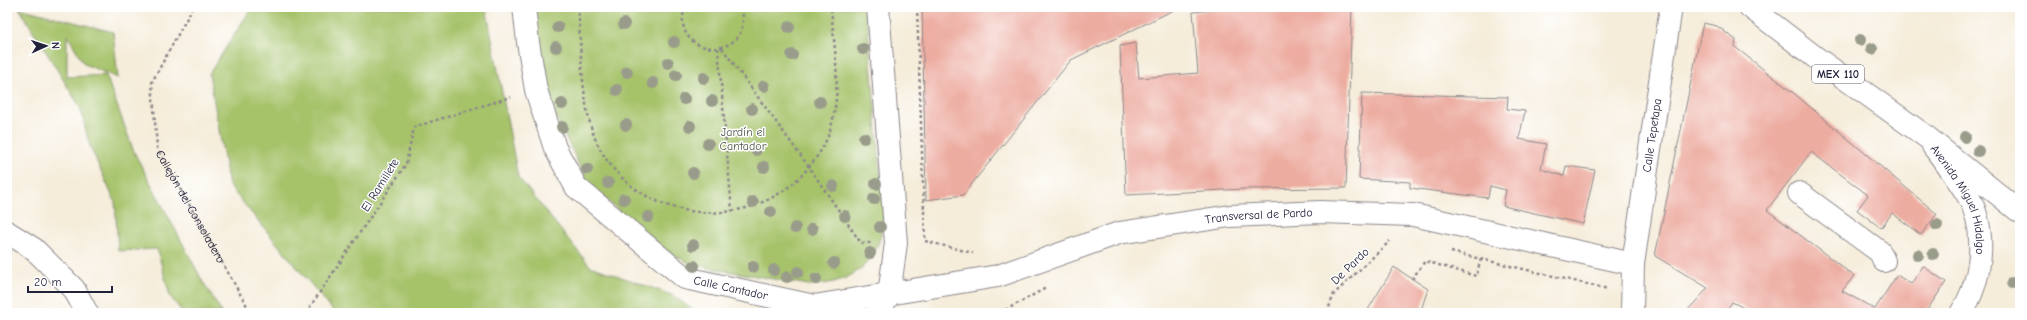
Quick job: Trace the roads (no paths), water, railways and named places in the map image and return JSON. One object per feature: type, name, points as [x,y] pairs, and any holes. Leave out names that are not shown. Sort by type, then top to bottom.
[{"type":"street","name":"Calle Cantador","points":[[524,7],[536,90],[555,148],[576,187],[685,278],[814,306],[884,304]]},
{"type":"street","points":[[878,7],[896,242],[884,304]]},
{"type":"street","name":"Avenida Miguel Hidalgo","points":[[1750,7],[1815,57],[1928,138],[1969,197],[1977,221],[1980,246],[1978,274],[1968,302],[1961,313]]},
{"type":"street","name":"Calle Tepetapa","points":[[1632,313],[1633,264],[1671,9]]},
{"type":"street","name":"MEX 110","points":[[1928,138],[2020,212]]},
{"type":"street","points":[[1799,194],[1880,252],[1884,261]]},
{"type":"street","name":"Transversal de Pardo","points":[[884,304],[998,276],[1119,233],[1230,216],[1320,212],[1413,215],[1633,264]]},
{"type":"street","points":[[7,232],[34,249],[74,289],[87,313]]},
{"type":"park label","name":"Jardín el Cantador","points":[[743,139]]}]
